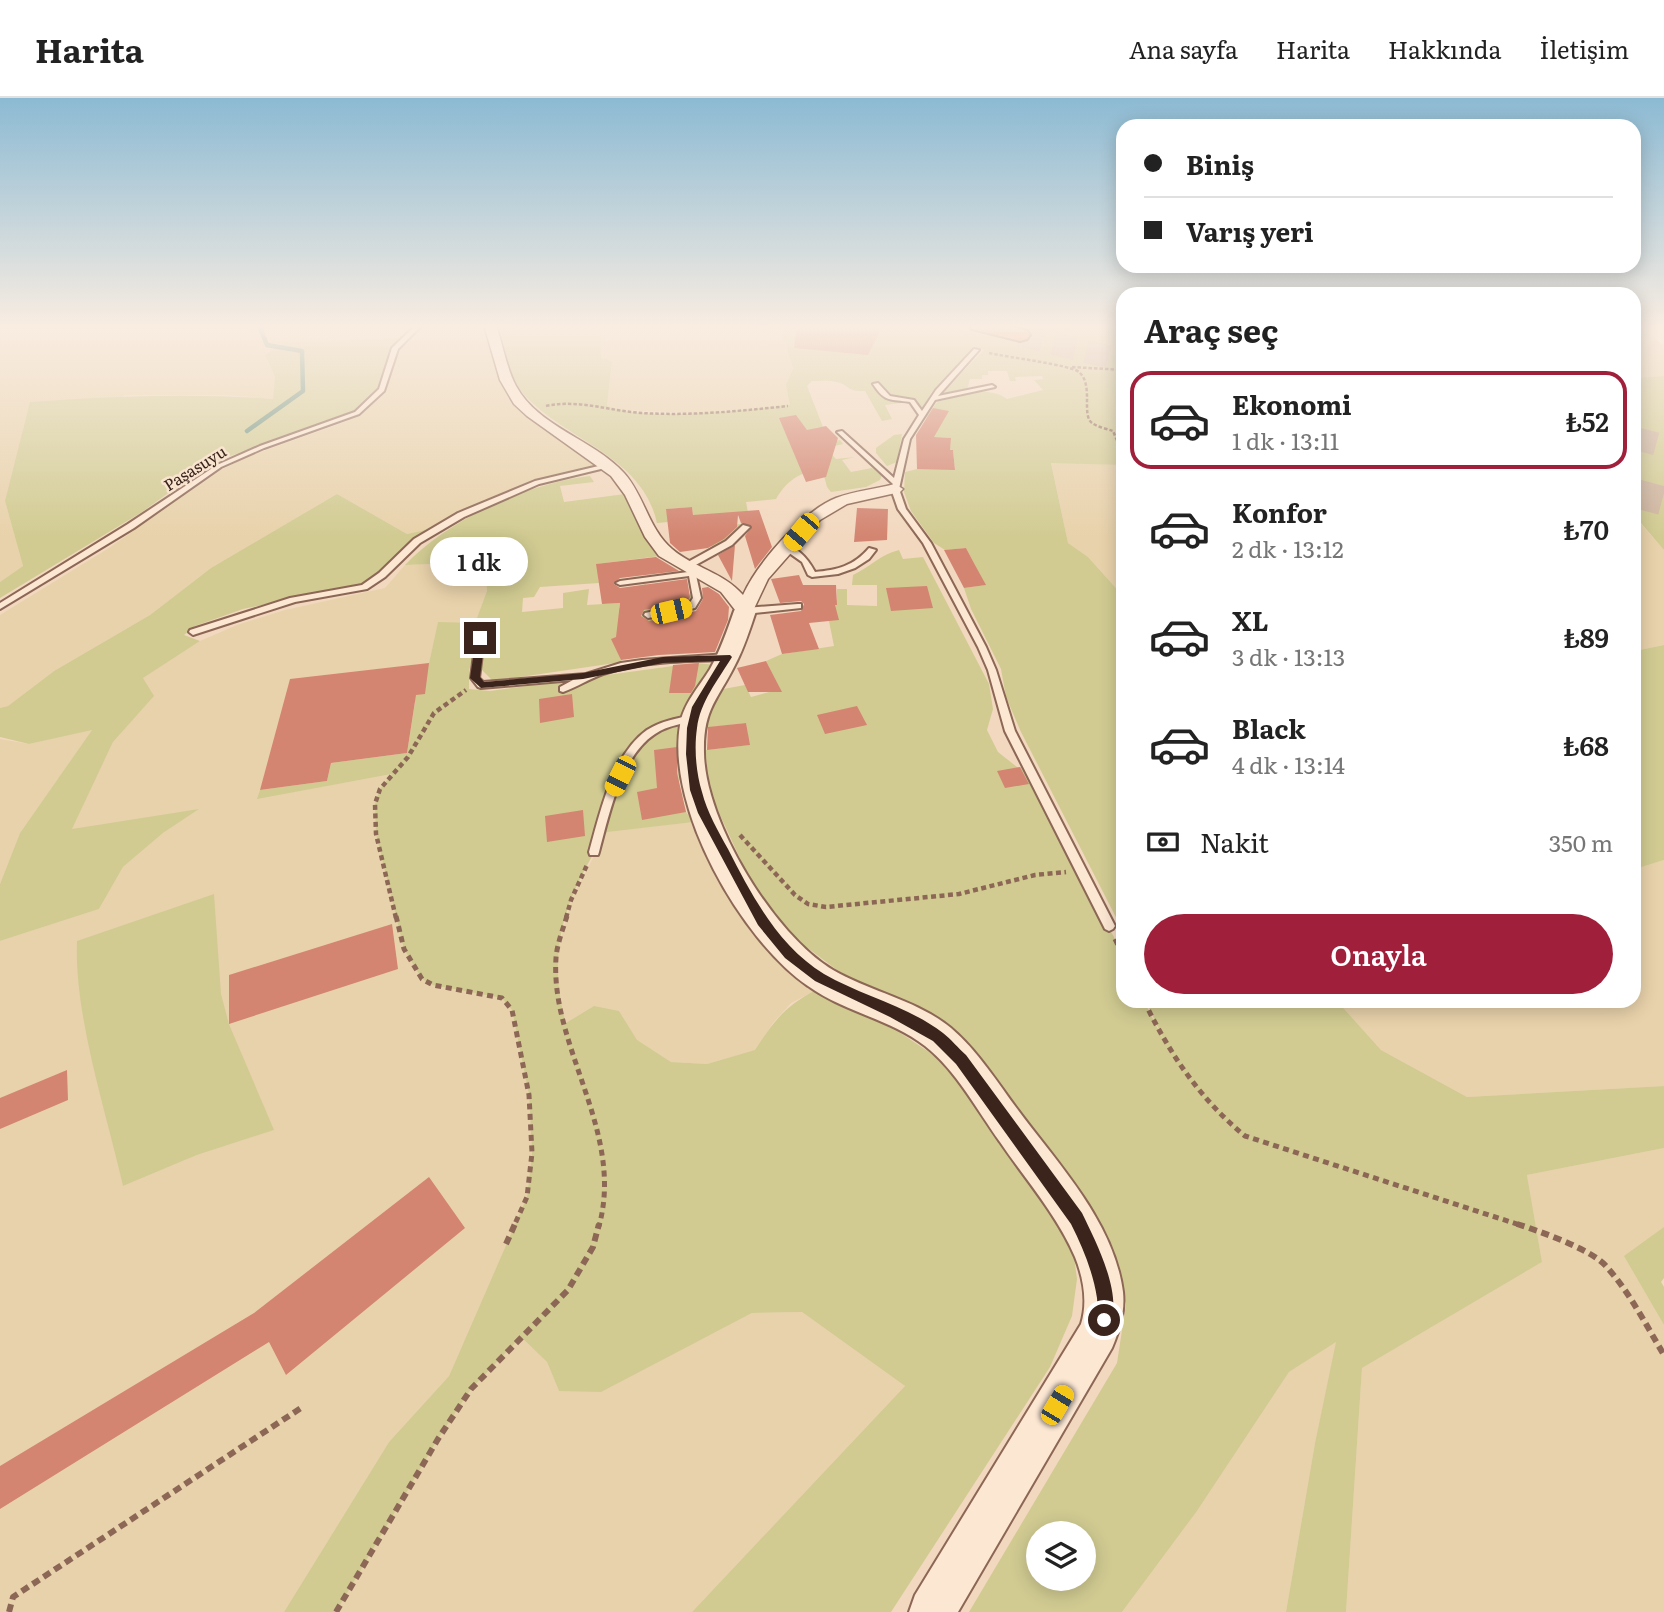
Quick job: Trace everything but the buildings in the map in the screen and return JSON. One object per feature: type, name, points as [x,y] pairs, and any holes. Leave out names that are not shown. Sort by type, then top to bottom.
[{"type":"street","points":[[518,396],[533,413],[607,466],[627,485],[663,550],[727,586],[745,611]]},
{"type":"street","points":[[896,486],[827,508],[814,517],[760,577],[727,657],[697,707],[694,718],[692,772],[714,836],[762,922],[790,954],[820,978],[895,1013],[938,1037],[961,1060],[1076,1219],[1090,1246],[1099,1275],[1105,1301],[1104,1320],[1098,1334],[932,1612]]},
{"type":"lane","name":"Paşasuyu","points":[[0,607],[131,526],[219,466],[262,447],[356,413],[376,396]]},
{"type":"lane","points":[[883,396],[891,400],[912,401],[922,415]]},
{"type":"lane","points":[[935,396],[907,439],[896,486],[902,509],[927,543],[982,647],[992,670],[1010,731],[1109,926]]},
{"type":"lane","points":[[932,399],[949,396]]},
{"type":"lane","points":[[839,432],[896,486]]},
{"type":"lane","points":[[193,632],[293,600],[364,587],[382,575],[417,541],[461,515],[537,482],[607,466]]},
{"type":"lane","points":[[620,583],[695,570],[746,527]]},
{"type":"lane","points":[[788,548],[805,562],[812,575],[850,569],[863,562],[872,550]]},
{"type":"lane","points":[[648,615],[692,606],[697,597],[695,570]]},
{"type":"lane","points":[[745,611],[798,606]]},
{"type":"lane","points":[[480,638],[475,678],[481,685],[583,676],[663,660],[727,657]]},
{"type":"lane","points":[[563,689],[583,676]]},
{"type":"lane","points":[[594,852],[610,795],[631,756],[648,735],[669,723],[694,718]]},
{"type":"path","points":[[1088,396],[1088,418],[1100,427],[1113,431],[1116,438]]},
{"type":"path","points":[[533,413],[554,404],[577,401],[611,410],[672,414],[788,406]]},
{"type":"path","points":[[479,682],[434,713],[408,757],[380,789],[375,804],[376,834],[404,948],[422,979],[433,985],[502,998],[512,1010],[529,1095],[532,1153],[527,1197],[506,1244]]},
{"type":"path","points":[[714,836],[727,829],[740,834],[795,895],[808,904],[826,907],[959,894],[1035,874],[1080,871]]},
{"type":"path","points":[[336,1612],[438,1439],[471,1390],[568,1290],[593,1247],[603,1211],[602,1162],[594,1112],[559,998],[556,957],[571,900],[594,852]]},
{"type":"path","points":[[1148,1008],[1181,1072],[1213,1111],[1245,1136],[1546,1233],[1603,1263],[1638,1311],[1664,1355]]},
{"type":"path","points":[[9,1612],[13,1597],[304,1406]]},
{"type":"shaded area","points":[[0,396],[124,396],[5,501],[23,566],[0,582]]},
{"type":"shaded area","points":[[152,396],[273,399],[273,396],[375,396],[350,414],[210,463],[142,512],[0,598],[0,582],[23,566],[5,501],[30,402]]},
{"type":"shaded area","points":[[232,396],[274,396],[274,399]]},
{"type":"shaded area","points":[[382,396],[509,396],[519,409],[598,464],[515,489],[434,528],[407,534],[337,494],[211,568],[150,615],[54,671],[8,706],[0,708],[0,615],[109,548],[221,470],[247,457],[345,422],[364,412]]},
{"type":"shaded area","points":[[526,396],[608,396],[607,406],[647,414],[671,414],[790,405],[788,396],[811,396],[823,427],[815,428],[827,443],[840,440],[843,444],[826,448],[836,459],[855,457],[842,460],[851,472],[872,468],[882,475],[880,480],[866,487],[831,492],[822,469],[807,472],[790,482],[776,499],[746,502],[749,518],[739,512],[713,527],[741,524],[724,542],[712,548],[708,531],[694,522],[692,507],[667,509],[668,522],[657,523],[649,500],[635,480],[599,449],[538,408]]},
{"type":"shaded area","points":[[608,396],[788,396],[790,405],[698,413],[618,410],[607,406]]},
{"type":"shaded area","points":[[868,396],[930,396],[918,417],[909,402],[885,405],[892,419],[882,421]]},
{"type":"shaded area","points":[[958,396],[1000,396],[1007,399],[1020,396],[1116,396],[1116,465],[1051,463],[1068,543],[1088,557],[1116,588],[1116,917],[1021,732],[1006,697],[1001,669],[971,609],[964,588],[985,585],[966,548],[945,550],[934,543],[911,511],[904,492],[905,472],[917,469],[955,469],[953,450],[945,450],[950,444],[950,438],[921,436],[927,416],[937,402]]},
{"type":"shaded area","points":[[1641,396],[1664,396],[1664,550],[1641,523]]},
{"type":"shaded area","points":[[902,434],[897,462],[887,466],[876,453],[876,448],[894,435]]},
{"type":"shaded area","points":[[1051,462],[1116,465],[1116,588],[1088,557],[1068,543]]},
{"type":"shaded area","points":[[590,476],[594,482],[560,486],[564,502],[625,494],[660,556],[597,564],[599,583],[540,587],[534,597],[523,598],[522,612],[563,608],[563,593],[589,589],[587,605],[620,603],[619,609],[638,586],[646,584],[653,601],[693,594],[690,600],[679,607],[644,614],[646,618],[657,617],[660,634],[618,652],[622,662],[493,681],[480,668],[484,631],[479,630],[469,671],[469,689],[490,691],[695,663],[716,665],[686,709],[677,739],[679,784],[686,812],[694,822],[607,832],[571,900],[559,946],[560,996],[566,1023],[594,1006],[619,1011],[637,1040],[671,1062],[707,1064],[755,1050],[781,1015],[816,990],[899,1032],[935,1056],[957,1078],[1061,1222],[1073,1249],[1077,1279],[1072,1316],[1050,1367],[891,1612],[692,1612],[905,1386],[802,1312],[752,1313],[601,1392],[559,1391],[547,1362],[521,1337],[471,1389],[438,1439],[336,1612],[284,1612],[389,1442],[449,1376],[527,1197],[532,1153],[529,1095],[512,1010],[502,998],[433,985],[422,979],[404,949],[376,834],[375,804],[380,789],[392,774],[257,799],[260,790],[327,781],[331,763],[407,753],[415,702],[281,717],[429,663],[438,622],[475,623],[487,591],[485,562],[405,565],[444,533],[491,506],[541,486]]},
{"type":"shaded area","points":[[337,494],[407,534],[434,528],[406,546],[369,582],[243,609],[195,626],[184,635],[200,641],[143,678],[154,696],[113,742],[72,829],[199,809],[163,833],[123,867],[99,909],[0,941],[0,884],[20,833],[92,730],[29,744],[0,737],[0,708],[8,706],[54,671],[150,615],[211,568]]},
{"type":"shaded area","points":[[1641,524],[1664,550],[1664,645],[1641,650]]},
{"type":"shaded area","points":[[899,550],[903,559],[923,557],[989,684],[993,709],[987,730],[998,752],[1017,767],[1022,767],[1116,939],[1116,1008],[1148,1008],[1166,1045],[1149,1008],[1343,1008],[1381,1050],[1467,1097],[1664,1086],[1664,1148],[1527,1175],[1542,1262],[1362,1368],[1346,1612],[1286,1612],[1315,1443],[1336,1342],[1289,1372],[1197,1511],[1122,1612],[969,1612],[1117,1363],[1126,1304],[1110,1259],[973,1057],[946,1022],[891,999],[837,970],[781,928],[749,878],[707,787],[706,750],[749,745],[746,723],[704,728],[718,690],[745,685],[751,697],[780,689],[766,661],[782,654],[834,646],[829,621],[837,599],[837,589],[847,589],[847,605],[877,606],[877,585],[852,585],[853,575]]},
{"type":"shaded area","points":[[485,562],[487,591],[475,623],[438,623],[429,663],[279,722],[258,798],[393,774],[415,966],[422,979],[502,998],[512,1010],[529,1095],[532,1153],[527,1197],[449,1376],[389,1442],[284,1612],[0,1612],[0,941],[99,909],[123,867],[163,833],[197,810],[71,830],[113,742],[153,696],[142,678],[200,641],[237,625],[285,610],[385,588],[405,565]],"holes":[[[220,994],[229,1024],[273,1130],[197,1155],[123,1186]]]},
{"type":"shaded area","points":[[1664,645],[1664,860],[1641,867],[1641,650]]},
{"type":"shaded area","points":[[93,729],[20,833],[0,884],[0,739],[29,744]]},
{"type":"shaded area","points":[[694,822],[742,915],[761,942],[816,990],[791,1003],[773,1023],[756,1050],[707,1064],[671,1062],[636,1040],[619,1011],[566,1024],[559,998],[556,957],[571,900],[607,831]]},
{"type":"shaded area","points":[[1664,860],[1664,1086],[1467,1097],[1381,1050],[1343,1008],[1641,1008],[1641,867]]},
{"type":"shaded area","points":[[214,894],[221,994],[229,1024],[274,1130],[197,1155],[123,1186],[86,1032],[77,970],[77,941]]},
{"type":"shaded area","points":[[1664,1148],[1664,1227],[1625,1257],[1664,1325],[1664,1612],[1346,1612],[1362,1368],[1542,1262],[1527,1175]]},
{"type":"shaded area","points":[[1664,1227],[1664,1278],[1661,1282],[1664,1287],[1664,1325],[1624,1256]]},
{"type":"shaded area","points":[[802,1312],[905,1386],[692,1612],[336,1612],[438,1439],[471,1389],[521,1337],[547,1362],[559,1391],[702,1339],[752,1313]]},
{"type":"shaded area","points":[[1337,1341],[1315,1443],[1286,1612],[1122,1612],[1197,1511],[1289,1372]]},
{"type":"waterway","points":[[247,431],[296,396]]},
{"type":"tunnel","points":[[1641,440],[1664,446]]},
{"type":"tunnel","points":[[1641,495],[1664,501]]},
{"type":"route","points":[[480,638],[475,678],[481,685],[583,676],[663,660],[727,657],[697,707],[692,728],[691,754],[692,772],[704,813],[738,881],[762,922],[790,954],[820,978],[895,1013],[938,1037],[961,1060],[1076,1219],[1090,1246],[1099,1275],[1105,1301],[1104,1320]]}]
